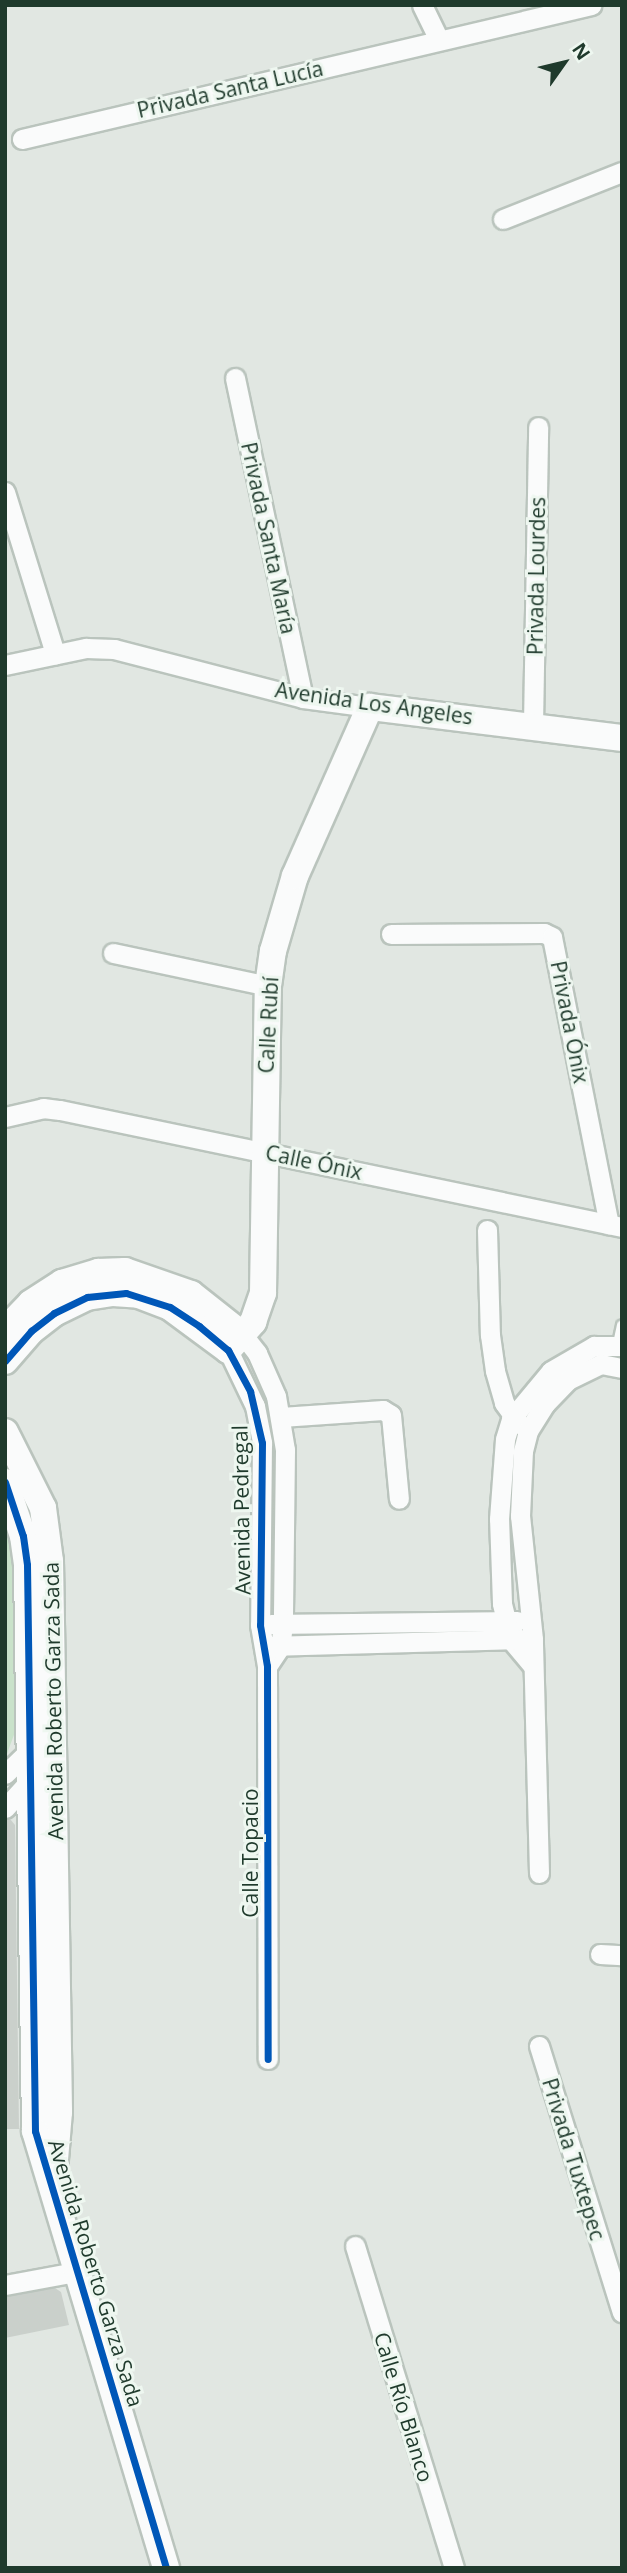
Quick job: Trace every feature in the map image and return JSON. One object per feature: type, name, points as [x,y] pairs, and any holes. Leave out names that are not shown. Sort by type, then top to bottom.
[{"type":"street","points":[[422,5],[439,40]]},
{"type":"street","name":"Privada Santa Lucía","points":[[22,139],[591,5]]},
{"type":"street","points":[[503,219],[622,172]]},
{"type":"street","name":"Privada Santa María","points":[[234,378],[303,698]]},
{"type":"street","name":"Privada Lourdes","points":[[533,724],[538,427]]},
{"type":"street","points":[[5,492],[55,654]]},
{"type":"street","name":"Avenida Los Angeles","points":[[5,665],[86,648],[114,649],[303,698],[533,724],[622,738]]},
{"type":"street","name":"Calle Rubí","points":[[236,1342],[260,1308],[263,1293],[263,1152],[268,986],[295,876],[370,707]]},
{"type":"street","name":"Privada Ónix","points":[[391,934],[544,933],[552,937],[615,1226]]},
{"type":"street","points":[[113,953],[268,986]]},
{"type":"street","name":"Calle Ónix","points":[[5,1117],[43,1108],[60,1110],[615,1226]]},
{"type":"street","points":[[487,1230],[490,1335],[499,1388],[511,1419],[528,1431]]},
{"type":"street","name":"Avenida Pedregal","points":[[5,1330],[31,1303],[62,1283],[98,1272],[125,1271],[191,1294],[267,1373],[281,1418],[286,1525],[283,1624],[271,1647]]},
{"type":"street","name":"Avenida Pedregal","points":[[5,1362],[31,1331],[54,1313],[87,1297],[113,1293],[139,1295],[170,1307],[236,1342],[255,1406],[262,1443],[260,1625],[271,1647]]},
{"type":"street","points":[[532,1665],[508,1630],[499,1557],[500,1477],[511,1419],[534,1389],[570,1357],[620,1338]]},
{"type":"street","points":[[539,1873],[531,1629],[520,1516],[528,1431],[545,1404],[568,1380],[601,1364],[622,1368]]},
{"type":"street","points":[[281,1418],[383,1410],[391,1415],[399,1499]]},
{"type":"street","name":"Avenida Roberto Garza Sada","points":[[5,1432],[33,1483],[48,1530],[55,1725],[43,1752],[17,1778],[35,2131],[44,2172],[53,2188],[75,2272],[166,2568]]},
{"type":"street","name":"Avenida Roberto Garza Sada","points":[[5,1482],[23,1536],[43,1752],[59,2112],[53,2188]]},
{"type":"street","name":"Avenida Pedregal","points":[[260,1625],[508,1630]]},
{"type":"street","name":"Avenida Pedregal","points":[[271,1647],[531,1629]]},
{"type":"street","name":"Calle Topacio","points":[[268,2060],[268,1666],[271,1647]]},
{"type":"street","points":[[5,1808],[17,1778]]},
{"type":"street","points":[[600,1954],[622,1955]]},
{"type":"street","name":"Privada Tuxtepec","points":[[539,2046],[622,2312]]},
{"type":"street","name":"Calle Río Blanco","points":[[355,2246],[454,2568]]},
{"type":"street","points":[[5,2285],[75,2272]]},
{"type":"green space","points":[[5,1524],[19,1592],[18,1724],[5,1759]]},
{"type":"building","points":[[10,1819],[15,1825],[19,2129],[5,2129],[5,1820]]},
{"type":"building","points":[[55,2288],[61,2292],[69,2325],[5,2338],[5,2297]]},
{"type":"cycle path","points":[[5,1361],[31,1331],[54,1313],[87,1297],[126,1293],[170,1307],[199,1326],[228,1350],[250,1391],[262,1443],[260,1625],[267,1666],[268,2059]]},
{"type":"cycle path","points":[[5,1482],[23,1536],[27,1565],[35,2131],[166,2568]]}]
